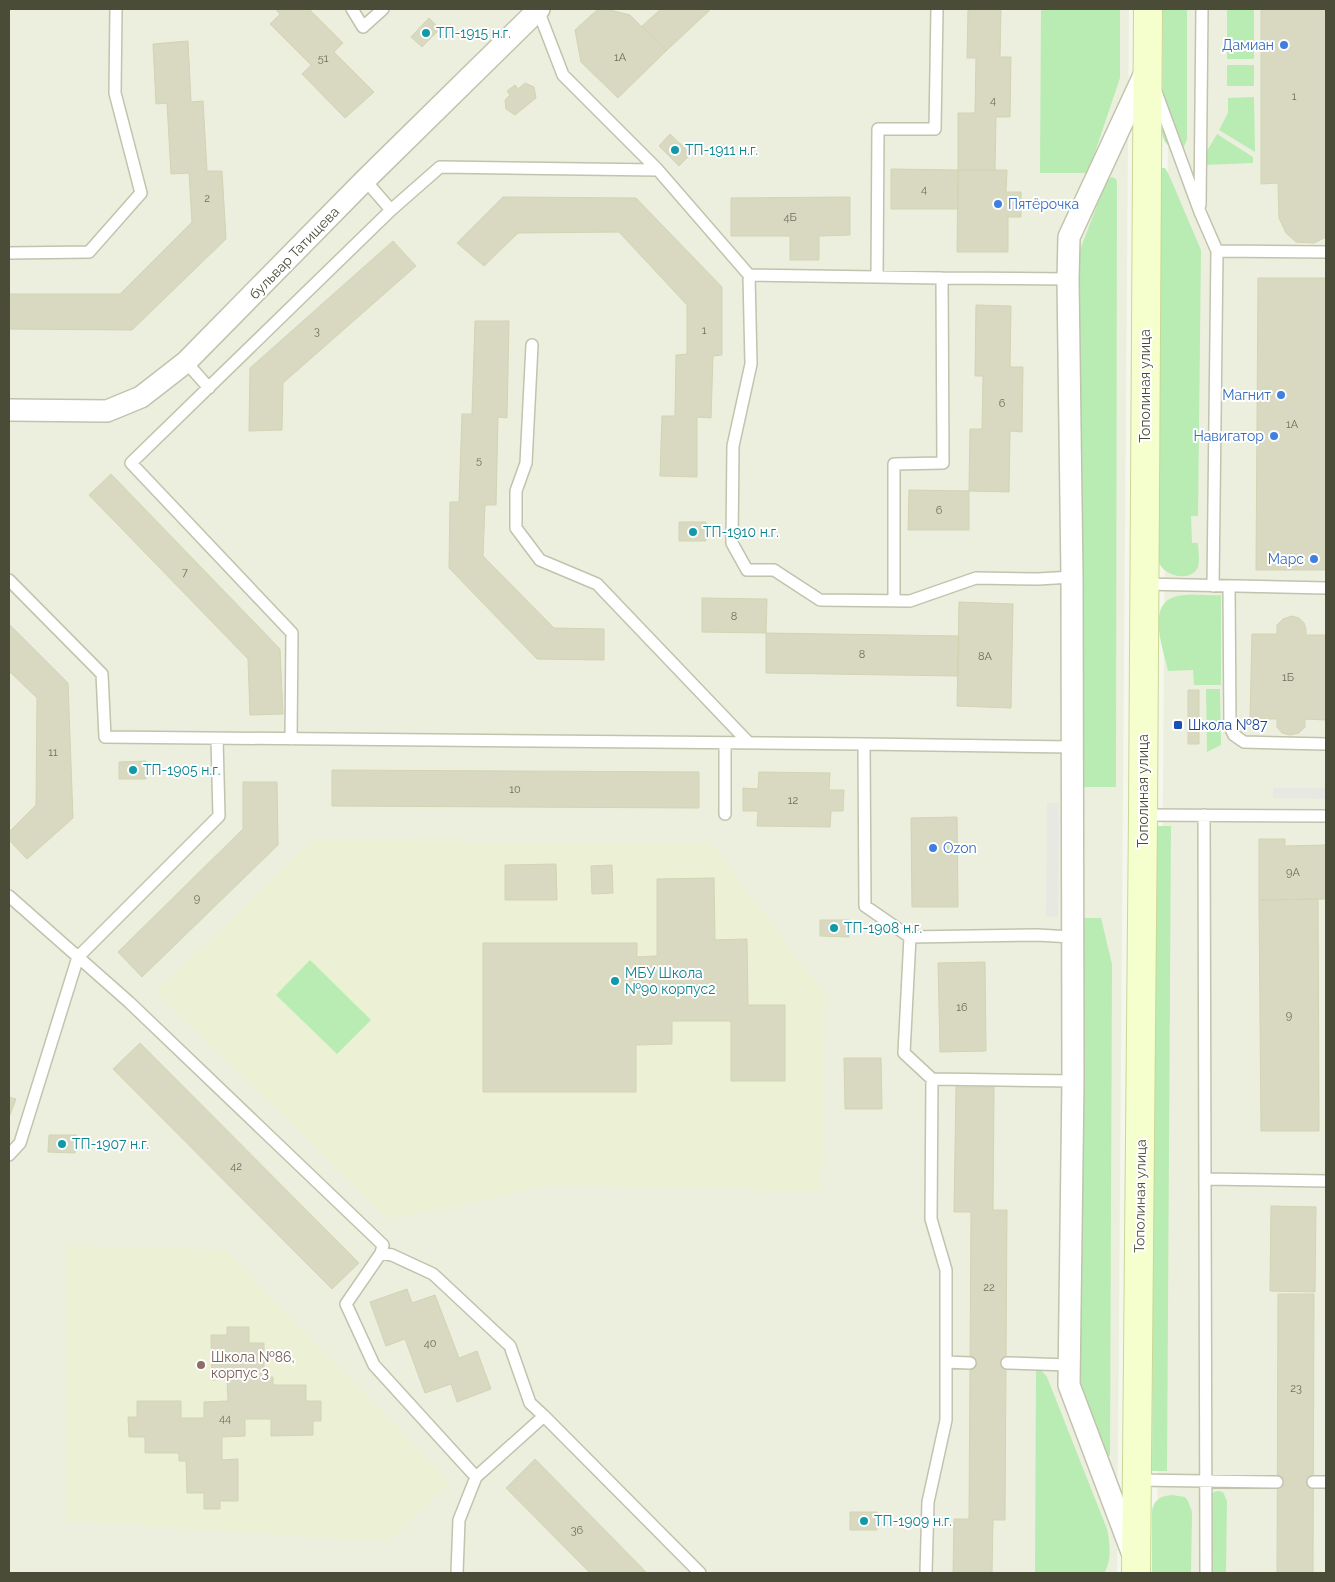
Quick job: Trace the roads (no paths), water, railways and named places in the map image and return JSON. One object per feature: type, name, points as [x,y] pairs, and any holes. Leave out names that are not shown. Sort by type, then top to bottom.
[{"type":"main road","name":"Тополиная улица","points":[[1136,1568],[1148,9]]},
{"type":"street","name":"бульвар Татищева","points":[[9,410],[107,411],[141,397],[186,362],[365,180],[538,9]]},
{"type":"street","points":[[1136,1568],[1069,1385],[1073,1081],[1072,577],[1068,279],[1069,236],[1147,69]]},
{"type":"lane","points":[[9,253],[89,252],[142,193],[116,93],[116,9]]},
{"type":"lane","points":[[352,9],[363,27],[383,9]]},
{"type":"lane","points":[[538,9],[563,75],[658,170],[749,275],[751,364],[733,446],[732,543],[747,570],[774,570],[820,600],[910,601],[976,578],[1038,579],[1072,577]]},
{"type":"lane","points":[[876,277],[878,129],[935,129],[937,9]]},
{"type":"lane","points":[[1200,212],[1202,9]]},
{"type":"lane","points":[[1147,69],[1200,212],[1217,251],[1213,586]]},
{"type":"lane","points":[[291,739],[292,632],[131,463],[391,210],[440,167],[658,170]]},
{"type":"lane","points":[[365,180],[391,210]]},
{"type":"lane","points":[[1217,251],[1326,252]]},
{"type":"lane","points":[[749,275],[1068,279]]},
{"type":"lane","points":[[894,601],[894,464],[943,463],[942,278]]},
{"type":"lane","points":[[532,344],[526,463],[516,491],[516,528],[540,560],[597,584],[749,743]]},
{"type":"lane","points":[[186,362],[209,388]]},
{"type":"lane","points":[[9,580],[102,674],[105,737],[864,744],[1072,748]]},
{"type":"lane","points":[[1143,584],[1326,588]]},
{"type":"lane","points":[[1229,586],[1230,727],[1234,735],[1244,742],[1326,744]]},
{"type":"lane","points":[[9,1155],[20,1143],[78,957],[219,816],[217,739]]},
{"type":"lane","points":[[725,743],[725,814]]},
{"type":"lane","points":[[864,744],[865,906],[910,937],[1072,936]]},
{"type":"lane","points":[[1143,815],[1326,816]]},
{"type":"lane","points":[[1204,815],[1206,1573]]},
{"type":"lane","points":[[9,896],[130,1002],[383,1245],[381,1253],[346,1304],[374,1365],[476,1477]]},
{"type":"lane","points":[[910,937],[904,1053],[932,1079],[1073,1081]]},
{"type":"lane","points":[[926,1573],[928,1502],[946,1420],[946,1270],[931,1219],[932,1079]]},
{"type":"lane","points":[[1205,1179],[1326,1181]]},
{"type":"lane","points":[[381,1253],[392,1255],[433,1274],[510,1346],[530,1403],[700,1573]]},
{"type":"lane","points":[[946,1362],[970,1363]]},
{"type":"lane","points":[[1006,1363],[1069,1364]]},
{"type":"lane","points":[[457,1573],[459,1520],[476,1477],[544,1416]]},
{"type":"lane","points":[[1137,1480],[1278,1482]]},
{"type":"lane","points":[[1314,1482],[1326,1482]]},
{"type":"place","name":"ТП-1915 н.г.","points":[[426,33]]},
{"type":"place","name":"Дамиан","points":[[1284,45]]},
{"type":"place","name":"ТП-1911 н.г.","points":[[675,150]]},
{"type":"place","name":"Пятёрочка","points":[[998,204]]},
{"type":"place","name":"Магнит","points":[[1281,395]]},
{"type":"place","name":"Навигатор","points":[[1274,436]]},
{"type":"place","name":"ТП-1910 н.г.","points":[[693,532]]},
{"type":"place","name":"Марс","points":[[1314,559]]},
{"type":"place","name":"Школа №87","points":[[1178,725]]},
{"type":"place","name":"ТП-1905 н.г.","points":[[133,770]]},
{"type":"place","name":"Ozon","points":[[933,848]]},
{"type":"place","name":"ТП-1908 н.г.","points":[[834,928]]},
{"type":"place","name":"МБУ Школа №90 корпус2","points":[[615,981]]},
{"type":"place","name":"ТП-1907 н.г.","points":[[62,1144]]},
{"type":"place","name":"Школа №86, корпус 3","points":[[201,1365]]},
{"type":"place","name":"ТП-1909 н.г.","points":[[864,1521]]}]
